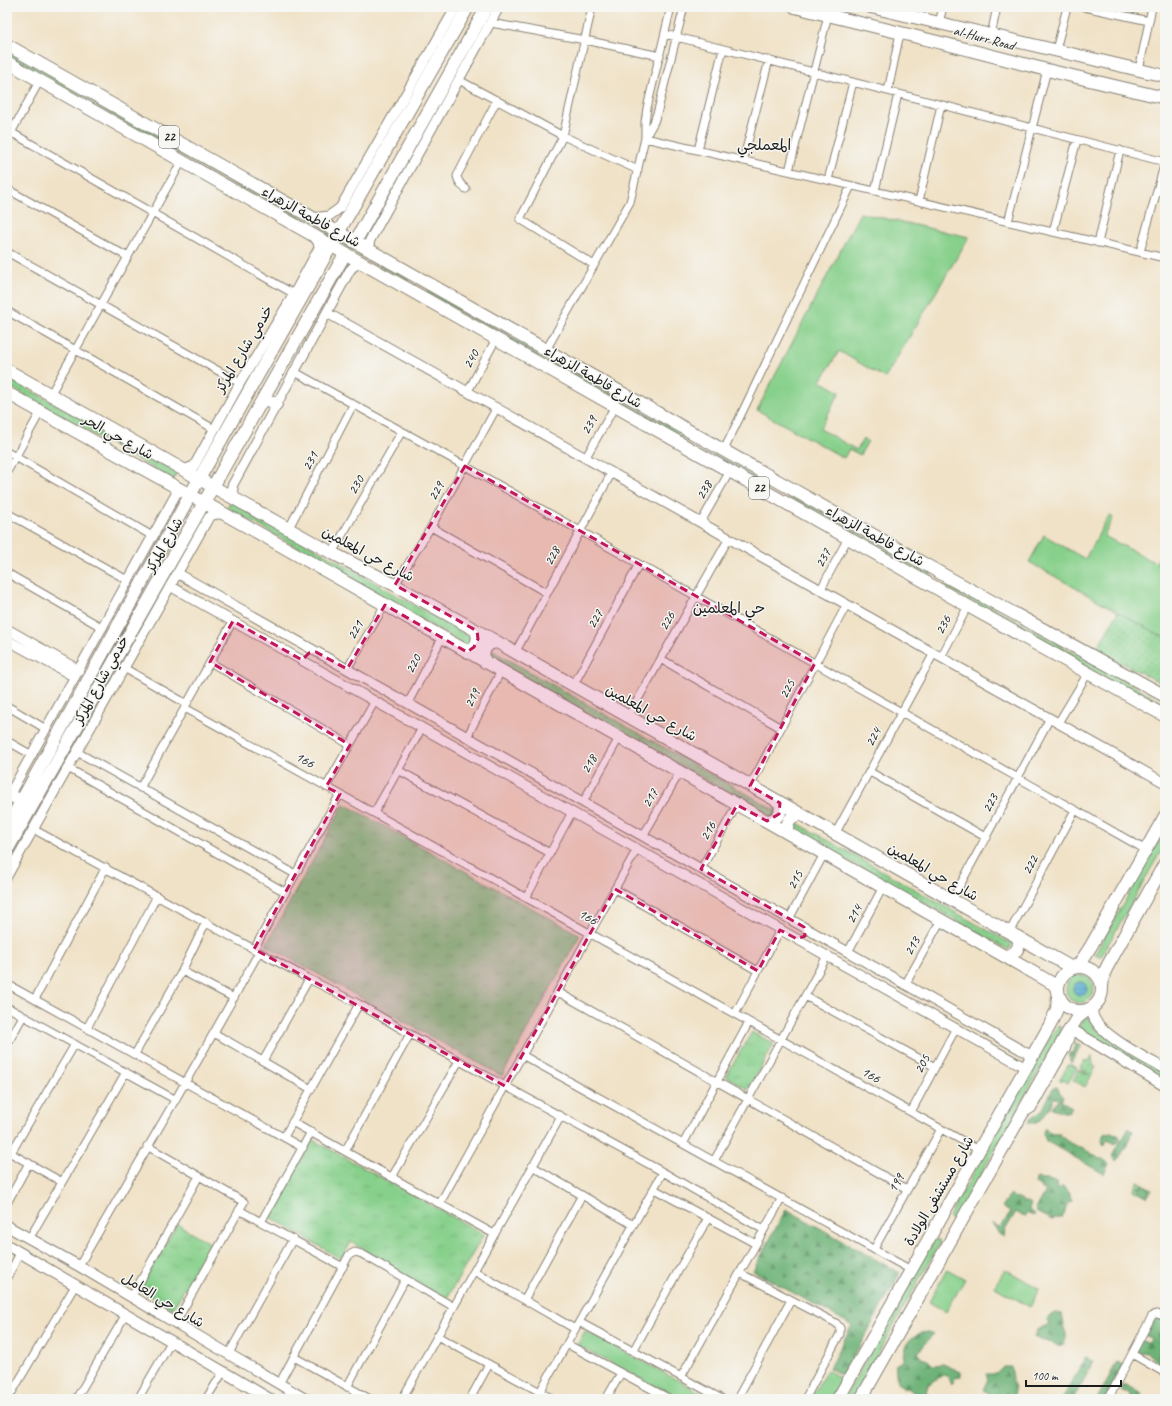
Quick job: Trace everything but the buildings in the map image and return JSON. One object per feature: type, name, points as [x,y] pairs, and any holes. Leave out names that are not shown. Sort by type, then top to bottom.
[{"type":"main road","points":[[337,229],[382,145],[468,7]]},
{"type":"main road","points":[[363,244],[420,138],[487,7]]},
{"type":"main road","name":"al-Hurr Road","points":[[794,7],[1165,98]]},
{"type":"main road","name":"al-Hurr Road","points":[[870,7],[894,10],[957,27],[1165,76]]},
{"type":"main road","points":[[935,41],[943,34],[944,27],[941,23]]},
{"type":"main road","points":[[954,46],[951,36],[954,29],[957,27]]},
{"type":"main road","name":"شارع فاطمة الزهراء","points":[[7,45],[312,218],[337,229],[414,276],[951,579],[1165,696]]},
{"type":"main road","name":"شارع فاطمة الزهراء","points":[[7,62],[311,235],[351,260],[406,288],[1165,716]]},
{"type":"main road","points":[[203,173],[209,169],[211,161]]},
{"type":"main road","points":[[221,184],[221,176],[227,170]]},
{"type":"main road","name":"شارع المركز","points":[[7,827],[167,525],[190,495],[256,366],[328,246]]},
{"type":"main road","name":"شارع المركز","points":[[7,850],[50,787],[209,506],[213,487],[264,398],[351,260]]},
{"type":"main road","points":[[406,288],[413,284],[414,276]]},
{"type":"main road","points":[[422,297],[423,289],[430,284]]},
{"type":"main road","name":"شارع حي الحر","points":[[7,370],[213,487]]},
{"type":"main road","name":"شارع حي الحر","points":[[7,393],[209,506]]},
{"type":"main road","points":[[264,398],[276,404]]},
{"type":"main road","name":"شارع حي المعلمين","points":[[213,487],[497,642],[1072,968]]},
{"type":"main road","points":[[209,506],[1054,984],[1063,1004],[1069,1009],[1076,1011],[1090,1009]]},
{"type":"main road","points":[[926,582],[933,578],[934,569]]},
{"type":"main road","points":[[944,592],[945,584],[951,579]]},
{"type":"main road","points":[[466,651],[474,647],[477,642],[478,636],[476,631]]},
{"type":"main road","points":[[485,662],[483,653],[485,648],[492,643],[497,642]]},
{"type":"main road","points":[[8,797],[21,801]]},
{"type":"main road","points":[[767,822],[778,817],[781,808],[780,802]]},
{"type":"main road","points":[[788,834],[787,826],[789,820],[795,815],[800,814]]},
{"type":"main road","points":[[1058,993],[1058,982],[1062,975],[1080,963],[1165,816]]},
{"type":"main road","points":[[861,1399],[1067,1034],[1077,1018],[1090,1009],[1100,999],[1104,973],[1165,863]]},
{"type":"main road","points":[[1005,956],[1016,952],[1019,946],[1013,935]]},
{"type":"main road","points":[[1072,968],[1083,967],[1093,971],[1098,976],[1102,986]]},
{"type":"main road","name":"شارع مستشفى الولادة","points":[[838,1399],[1026,1068],[1054,1015],[1057,1006],[1058,993]]},
{"type":"main road","points":[[1090,1009],[1092,1011],[1093,1018],[1104,1031],[1165,1069]]},
{"type":"main road","points":[[1067,1034],[1073,1031],[1080,1034],[1165,1086]]},
{"type":"main road","points":[[944,1212],[949,1221],[954,1223],[961,1221]]},
{"type":"main road","name":"شارع حي العامل","points":[[7,1226],[79,1266],[175,1324],[305,1399]]},
{"type":"main road","points":[[928,1239],[938,1238],[942,1241],[945,1249]]},
{"type":"main road","points":[[7,1245],[76,1284],[171,1342],[270,1399]]},
{"type":"street","points":[[312,218],[329,216],[340,208],[382,145],[456,7]]},
{"type":"street","points":[[363,244],[369,245],[370,240],[420,138],[459,80],[500,7]]},
{"type":"street","points":[[592,7],[563,136],[520,220],[594,265]]},
{"type":"street","points":[[546,350],[630,202],[645,138],[647,108],[672,7]]},
{"type":"street","points":[[645,138],[656,116],[684,7]]},
{"type":"street","points":[[941,23],[943,7]]},
{"type":"street","points":[[991,35],[997,7]]},
{"type":"street","points":[[1056,50],[1067,7]]},
{"type":"street","points":[[1084,7],[1149,21]]},
{"type":"street","points":[[1138,70],[1152,7]]},
{"type":"street","points":[[789,171],[828,15]]},
{"type":"street","points":[[491,23],[585,40],[660,56]]},
{"type":"street","points":[[888,91],[900,33]]},
{"type":"street","points":[[665,34],[1165,162],[1140,252]]},
{"type":"street","points":[[698,150],[723,49]]},
{"type":"street","points":[[743,161],[768,60]]},
{"type":"street","points":[[1008,222],[1047,70]]},
{"type":"street","points":[[7,140],[9,131],[40,80]]},
{"type":"street","points":[[459,80],[563,136],[638,170]]},
{"type":"street","points":[[828,180],[853,82]]},
{"type":"street","points":[[875,191],[898,94]]},
{"type":"street","points":[[466,189],[460,185],[457,176],[497,100]]},
{"type":"street","points":[[919,201],[941,105]]},
{"type":"street","points":[[9,131],[294,294]]},
{"type":"street","points":[[645,138],[1165,258]]},
{"type":"street","points":[[1053,232],[1077,140]]},
{"type":"street","points":[[1098,243],[1120,150]]},
{"type":"street","points":[[50,395],[182,161]]},
{"type":"street","points":[[724,450],[851,186]]},
{"type":"street","points":[[7,189],[128,257]]},
{"type":"street","name":"خدمي شارع المركز","points":[[179,468],[186,469],[194,466],[240,383],[256,366],[319,248],[316,238],[311,235]]},
{"type":"street","points":[[7,252],[240,383]]},
{"type":"street","points":[[240,502],[235,497],[232,486],[350,270],[358,264],[351,260]]},
{"type":"street","points":[[7,311],[214,429]]},
{"type":"street","points":[[327,313],[1165,783]]},
{"type":"street","name":"240","points":[[468,391],[496,339]]},
{"type":"street","points":[[295,372],[465,466],[1146,850]]},
{"type":"street","name":"231","points":[[289,528],[354,405]]},
{"type":"street","name":"239","points":[[586,457],[615,406]]},
{"type":"street","name":"229","points":[[395,585],[431,527],[497,407]]},
{"type":"street","points":[[7,472],[41,411]]},
{"type":"street","name":"230","points":[[332,553],[402,431]]},
{"type":"street","points":[[7,452],[154,537]]},
{"type":"street","name":"238","points":[[701,522],[730,471]]},
{"type":"street","name":"228","points":[[515,653],[612,472]]},
{"type":"street","name":"خدمي شارع المركز","points":[[8,797],[154,537],[167,525],[176,494],[176,491],[170,484]]},
{"type":"street","points":[[7,513],[129,581]]},
{"type":"street","name":"خدمي شارع المركز","points":[[7,876],[33,829],[50,787],[68,768],[177,573],[192,536],[209,517],[214,514],[220,514],[228,517]]},
{"type":"street","points":[[431,527],[547,593]]},
{"type":"street","name":"226","points":[[628,717],[729,538]]},
{"type":"street","name":"237","points":[[821,589],[848,538]]},
{"type":"street","name":"227","points":[[573,686],[639,564]]},
{"type":"street","points":[[7,573],[103,628]]},
{"type":"street","points":[[177,573],[1032,1056]]},
{"type":"street","points":[[191,598],[188,594],[188,588],[193,584],[198,585]]},
{"type":"street","points":[[170,586],[1026,1068]]},
{"type":"street","name":"225","points":[[750,786],[847,604]]},
{"type":"street","name":"221","points":[[347,669],[384,605]]},
{"type":"street","name":"236","points":[[937,655],[968,606]]},
{"type":"street","points":[[140,788],[233,621]]},
{"type":"street","points":[[7,629],[77,674]]},
{"type":"street","name":"220","points":[[408,703],[442,638]]},
{"type":"street","points":[[7,640],[77,674]]},
{"type":"street","points":[[292,655],[301,653],[302,646],[299,642]]},
{"type":"street","points":[[309,664],[306,658],[307,655],[312,652],[316,652]]},
{"type":"street","name":"224","points":[[835,834],[902,712],[937,655]]},
{"type":"street","points":[[661,659],[781,728]]},
{"type":"street","points":[[210,662],[350,745]]},
{"type":"street","name":"166","points":[[124,668],[186,706],[340,794],[979,1150]]},
{"type":"street","name":"219","points":[[467,737],[501,671]]},
{"type":"street","name":"223","points":[[952,900],[987,838],[1018,778],[1054,720],[1088,673]]},
{"type":"street","points":[[326,786],[375,701]]},
{"type":"street","points":[[7,706],[46,729]]},
{"type":"street","points":[[374,813],[422,728]]},
{"type":"street","name":"218","points":[[583,802],[619,738]]},
{"type":"street","points":[[7,741],[32,755]]},
{"type":"street","points":[[77,752],[295,874]]},
{"type":"street","points":[[68,768],[285,892]]},
{"type":"street","points":[[398,770],[550,853]]},
{"type":"street","name":"217","points":[[643,836],[680,772]]},
{"type":"street","points":[[870,772],[987,838]]},
{"type":"street","points":[[79,1266],[147,1146],[176,1100],[234,998],[285,892],[340,794]]},
{"type":"street","name":"216","points":[[702,870],[738,805]]},
{"type":"street","name":"222","points":[[1013,935],[1075,810]]},
{"type":"street","points":[[526,898],[572,812]]},
{"type":"street","points":[[602,829],[606,830],[611,826],[612,823],[609,818]]},
{"type":"street","points":[[619,839],[616,836],[616,829],[621,826],[625,826]]},
{"type":"street","points":[[33,829],[106,867],[309,979],[358,1004],[663,1172],[764,1230]]},
{"type":"street","points":[[440,1204],[637,849]]},
{"type":"street","name":"215","points":[[789,919],[824,854]]},
{"type":"street","points":[[35,999],[106,867]]},
{"type":"street","name":"214","points":[[848,952],[884,887]]},
{"type":"street","points":[[615,889],[758,971]]},
{"type":"street","points":[[87,1028],[157,896]]},
{"type":"street","name":"213","points":[[905,985],[941,920]]},
{"type":"street","points":[[135,1054],[182,971],[206,922]]},
{"type":"street","points":[[797,939],[805,936],[806,933],[804,928]]},
{"type":"street","points":[[735,1014],[780,930]]},
{"type":"street","points":[[812,948],[810,942],[811,939],[819,936]]},
{"type":"street","points":[[714,1161],[827,956]]},
{"type":"street","points":[[182,971],[234,998]]},
{"type":"street","points":[[263,1061],[309,979]]},
{"type":"street","points":[[7,984],[303,1148]]},
{"type":"street","points":[[558,992],[907,1189]]},
{"type":"street","points":[[805,996],[935,1067]]},
{"type":"street","points":[[284,1137],[358,1004]]},
{"type":"street","points":[[7,1007],[176,1100]]},
{"type":"street","points":[[7,1044],[23,1016]]},
{"type":"street","points":[[683,1144],[749,1022]]},
{"type":"street","name":"205","points":[[911,1112],[956,1028]]},
{"type":"street","points":[[214,1033],[311,1089]]},
{"type":"street","points":[[345,1151],[410,1034]]},
{"type":"street","points":[[1019,1118],[1032,1110],[1066,1049],[1069,1039],[1080,1034]]},
{"type":"street","points":[[62,1182],[9,1152],[75,1044]]},
{"type":"street","points":[[1009,1059],[1018,1056],[1016,1047]]},
{"type":"street","points":[[522,1055],[911,1270]]},
{"type":"street","points":[[392,1177],[459,1061]]},
{"type":"street","points":[[29,1239],[126,1072]]},
{"type":"street","points":[[402,1399],[560,1116]]},
{"type":"street","points":[[292,1122],[494,1234]]},
{"type":"street","name":"199","points":[[874,1249],[941,1129]]},
{"type":"street","points":[[261,1222],[311,1132]]},
{"type":"street","points":[[147,1146],[244,1202],[175,1324]]},
{"type":"street","points":[[7,1203],[29,1163]]},
{"type":"street","points":[[532,1166],[634,1225]]},
{"type":"street","points":[[536,1399],[663,1172]]},
{"type":"street","points":[[131,1298],[199,1176]]},
{"type":"street","points":[[654,1189],[756,1244]]},
{"type":"street","points":[[524,1300],[582,1195]]},
{"type":"street","points":[[681,1377],[782,1198]]},
{"type":"street","points":[[239,1210],[343,1267]]},
{"type":"street","points":[[633,1351],[708,1218]]},
{"type":"street","points":[[228,1355],[293,1240]]},
{"type":"street","points":[[279,1384],[349,1255],[355,1252],[362,1254],[454,1307]]},
{"type":"street","points":[[7,1278],[20,1253]]},
{"type":"street","points":[[474,1271],[575,1329]]},
{"type":"street","points":[[740,1273],[836,1323],[840,1328],[840,1334],[805,1399]]},
{"type":"street","points":[[347,1386],[405,1280]]},
{"type":"street","points":[[8,1399],[76,1284]]},
{"type":"street","points":[[737,1399],[791,1300]]},
{"type":"street","points":[[76,1399],[126,1314]]},
{"type":"street","points":[[1108,1399],[1152,1316],[1154,1314],[1158,1314],[1165,1317]]},
{"type":"street","points":[[579,1322],[722,1399]]},
{"type":"street","points":[[437,1336],[554,1399]]},
{"type":"street","points":[[138,1399],[171,1342]]},
{"type":"street","points":[[567,1344],[670,1399]]},
{"type":"street","points":[[1132,1354],[1165,1373]]},
{"type":"street","points":[[294,1357],[370,1399]]},
{"type":"street","points":[[470,1399],[489,1364]]},
{"type":"street","points":[[206,1399],[223,1372]]},
{"type":"street","points":[[606,1399],[620,1373]]},
{"type":"highlighted area","points":[[465,466],[815,663],[750,786],[780,803],[779,814],[767,821],[737,805],[701,869],[804,927],[805,936],[797,939],[780,930],[758,971],[615,889],[505,1086],[259,952],[254,949],[340,794],[326,787],[350,745],[210,662],[233,621],[302,660],[309,653],[316,652],[347,669],[385,605],[467,652],[474,647],[478,639],[477,631],[395,585]]},
{"type":"green space","points":[[7,49],[408,278],[408,282],[7,57]]},
{"type":"green space","points":[[860,213],[969,237],[885,378],[839,351],[821,381],[840,392],[820,429],[857,450],[863,439],[868,441],[860,455],[849,449],[844,458],[757,410]]},
{"type":"green space","points":[[428,290],[931,573],[932,577],[931,578],[426,293]]},
{"type":"green space","points":[[7,377],[177,472],[173,480],[7,385]]},
{"type":"green space","points":[[231,500],[475,640],[470,648],[227,507]]},
{"type":"green space","points":[[1109,515],[1113,518],[1104,536],[1156,563],[1165,546],[1165,638],[1029,562],[1044,535],[1085,559]]},
{"type":"green space","points":[[949,583],[1165,703],[1165,711],[944,586]]},
{"type":"green space","points":[[1118,612],[1165,638],[1165,685],[1096,650]]},
{"type":"green space","points":[[489,649],[777,811],[773,818],[485,656]]},
{"type":"green space","points":[[344,804],[580,935],[502,1076],[266,945]]},
{"type":"green space","points":[[792,820],[1012,944],[1009,950],[788,827]]},
{"type":"green space","points":[[1165,830],[1165,844],[1101,957],[1095,954]]},
{"type":"green space","points":[[1080,975],[1090,979],[1094,989],[1090,999],[1080,1003],[1070,999],[1066,989],[1070,979]]},
{"type":"green space","points":[[1088,1016],[1096,1029],[1165,1072],[1165,1080],[1083,1030],[1077,1028]]},
{"type":"green space","points":[[1058,1026],[1061,1027],[1061,1032],[966,1201],[954,1220],[950,1219],[949,1216]]},
{"type":"green space","points":[[752,1032],[774,1044],[748,1090],[726,1076]]},
{"type":"green space","points":[[1074,1042],[1082,1047],[1080,1047],[1071,1063],[1068,1054],[1074,1051]]},
{"type":"green space","points":[[1092,1056],[1093,1065],[1096,1067],[1085,1087],[1073,1080],[1079,1070],[1088,1074],[1080,1068],[1084,1061],[1090,1060]]},
{"type":"green space","points":[[1069,1064],[1077,1068],[1068,1083],[1062,1080],[1061,1082],[1059,1080]]},
{"type":"green space","points":[[1057,1087],[1063,1097],[1061,1101],[1072,1107],[1068,1112],[1052,1108],[1052,1106],[1060,1099],[1054,1098],[1042,1118],[1033,1123],[1028,1123],[1030,1119],[1042,1111],[1053,1088]]},
{"type":"green space","points":[[1128,1128],[1133,1131],[1126,1147],[1117,1161],[1112,1156]]},
{"type":"green space","points":[[1044,1129],[1047,1129],[1052,1133],[1060,1134],[1061,1137],[1071,1143],[1091,1153],[1099,1159],[1103,1159],[1109,1164],[1104,1174],[1046,1141],[1043,1133]]},
{"type":"green space","points":[[1106,1132],[1119,1135],[1120,1140],[1114,1144],[1108,1139],[1105,1145],[1103,1144],[1102,1141]]},
{"type":"green space","points":[[313,1140],[484,1234],[446,1300],[351,1242],[341,1259],[269,1216]]},
{"type":"green space","points":[[1039,1178],[1057,1183],[1058,1190],[1061,1187],[1064,1187],[1069,1194],[1072,1201],[1067,1204],[1062,1217],[1052,1220],[1036,1212],[1035,1207],[1037,1207],[1046,1191],[1035,1184],[1036,1179]]},
{"type":"green space","points":[[1138,1181],[1152,1189],[1147,1198],[1133,1190]]},
{"type":"green space","points":[[1143,1184],[1149,1189],[1146,1197],[1139,1193],[1137,1189],[1142,1187]]},
{"type":"green space","points":[[1011,1194],[1015,1199],[1016,1197],[1021,1199],[1023,1202],[1028,1202],[1031,1204],[1029,1210],[1035,1215],[1034,1216],[1027,1212],[1024,1217],[1016,1212],[1005,1230],[1004,1237],[999,1234],[992,1223],[1001,1228],[1010,1212],[1002,1207]]},
{"type":"green space","points":[[786,1209],[900,1273],[843,1376],[829,1368],[852,1325],[753,1271]]},
{"type":"green space","points":[[177,1224],[210,1243],[173,1309],[139,1290]]},
{"type":"green space","points":[[934,1239],[939,1240],[940,1243],[852,1399],[844,1399]]},
{"type":"green space","points":[[947,1269],[965,1279],[946,1312],[929,1302]]},
{"type":"green space","points":[[1005,1269],[1040,1289],[1030,1307],[995,1287]]},
{"type":"green space","points":[[1054,1313],[1062,1314],[1063,1327],[1066,1336],[1064,1344],[1058,1346],[1034,1337],[1037,1330],[1049,1324],[1047,1320]]},
{"type":"green space","points":[[1156,1313],[1165,1319],[1165,1338],[1163,1342],[1165,1344],[1165,1369],[1150,1355],[1144,1352],[1140,1354],[1136,1349],[1141,1341],[1148,1342],[1152,1339],[1144,1335]]},
{"type":"green space","points":[[585,1331],[713,1399],[679,1399],[577,1345]]},
{"type":"green space","points":[[928,1332],[933,1334],[918,1353],[921,1358],[928,1360],[933,1365],[943,1364],[961,1372],[961,1376],[956,1377],[952,1384],[947,1376],[943,1375],[928,1385],[926,1391],[928,1395],[934,1399],[929,1399],[927,1396],[917,1395],[910,1389],[904,1388],[897,1382],[895,1365],[903,1361],[907,1344],[913,1337]]},
{"type":"green space","points":[[1086,1357],[1094,1362],[1073,1399],[1062,1399]]},
{"type":"green space","points":[[1117,1362],[1124,1365],[1105,1399],[1097,1399]]},
{"type":"green space","points":[[1003,1367],[1011,1367],[1012,1380],[1015,1390],[1012,1399],[1000,1399],[983,1390],[988,1379],[986,1374],[996,1374]]},
{"type":"green space","points":[[827,1370],[842,1379],[830,1399],[810,1399]]},
{"type":"green space","points":[[1125,1384],[1142,1394],[1140,1399],[1131,1399],[1129,1393],[1122,1391],[1121,1386]]},
{"type":"water","points":[[1080,982],[1085,984],[1087,989],[1085,994],[1080,996],[1075,994],[1073,989],[1075,984]]},
{"type":"district","name":"المعملجي","points":[[764,145]]},
{"type":"district","name":"حي المعلمين","points":[[729,608]]}]
